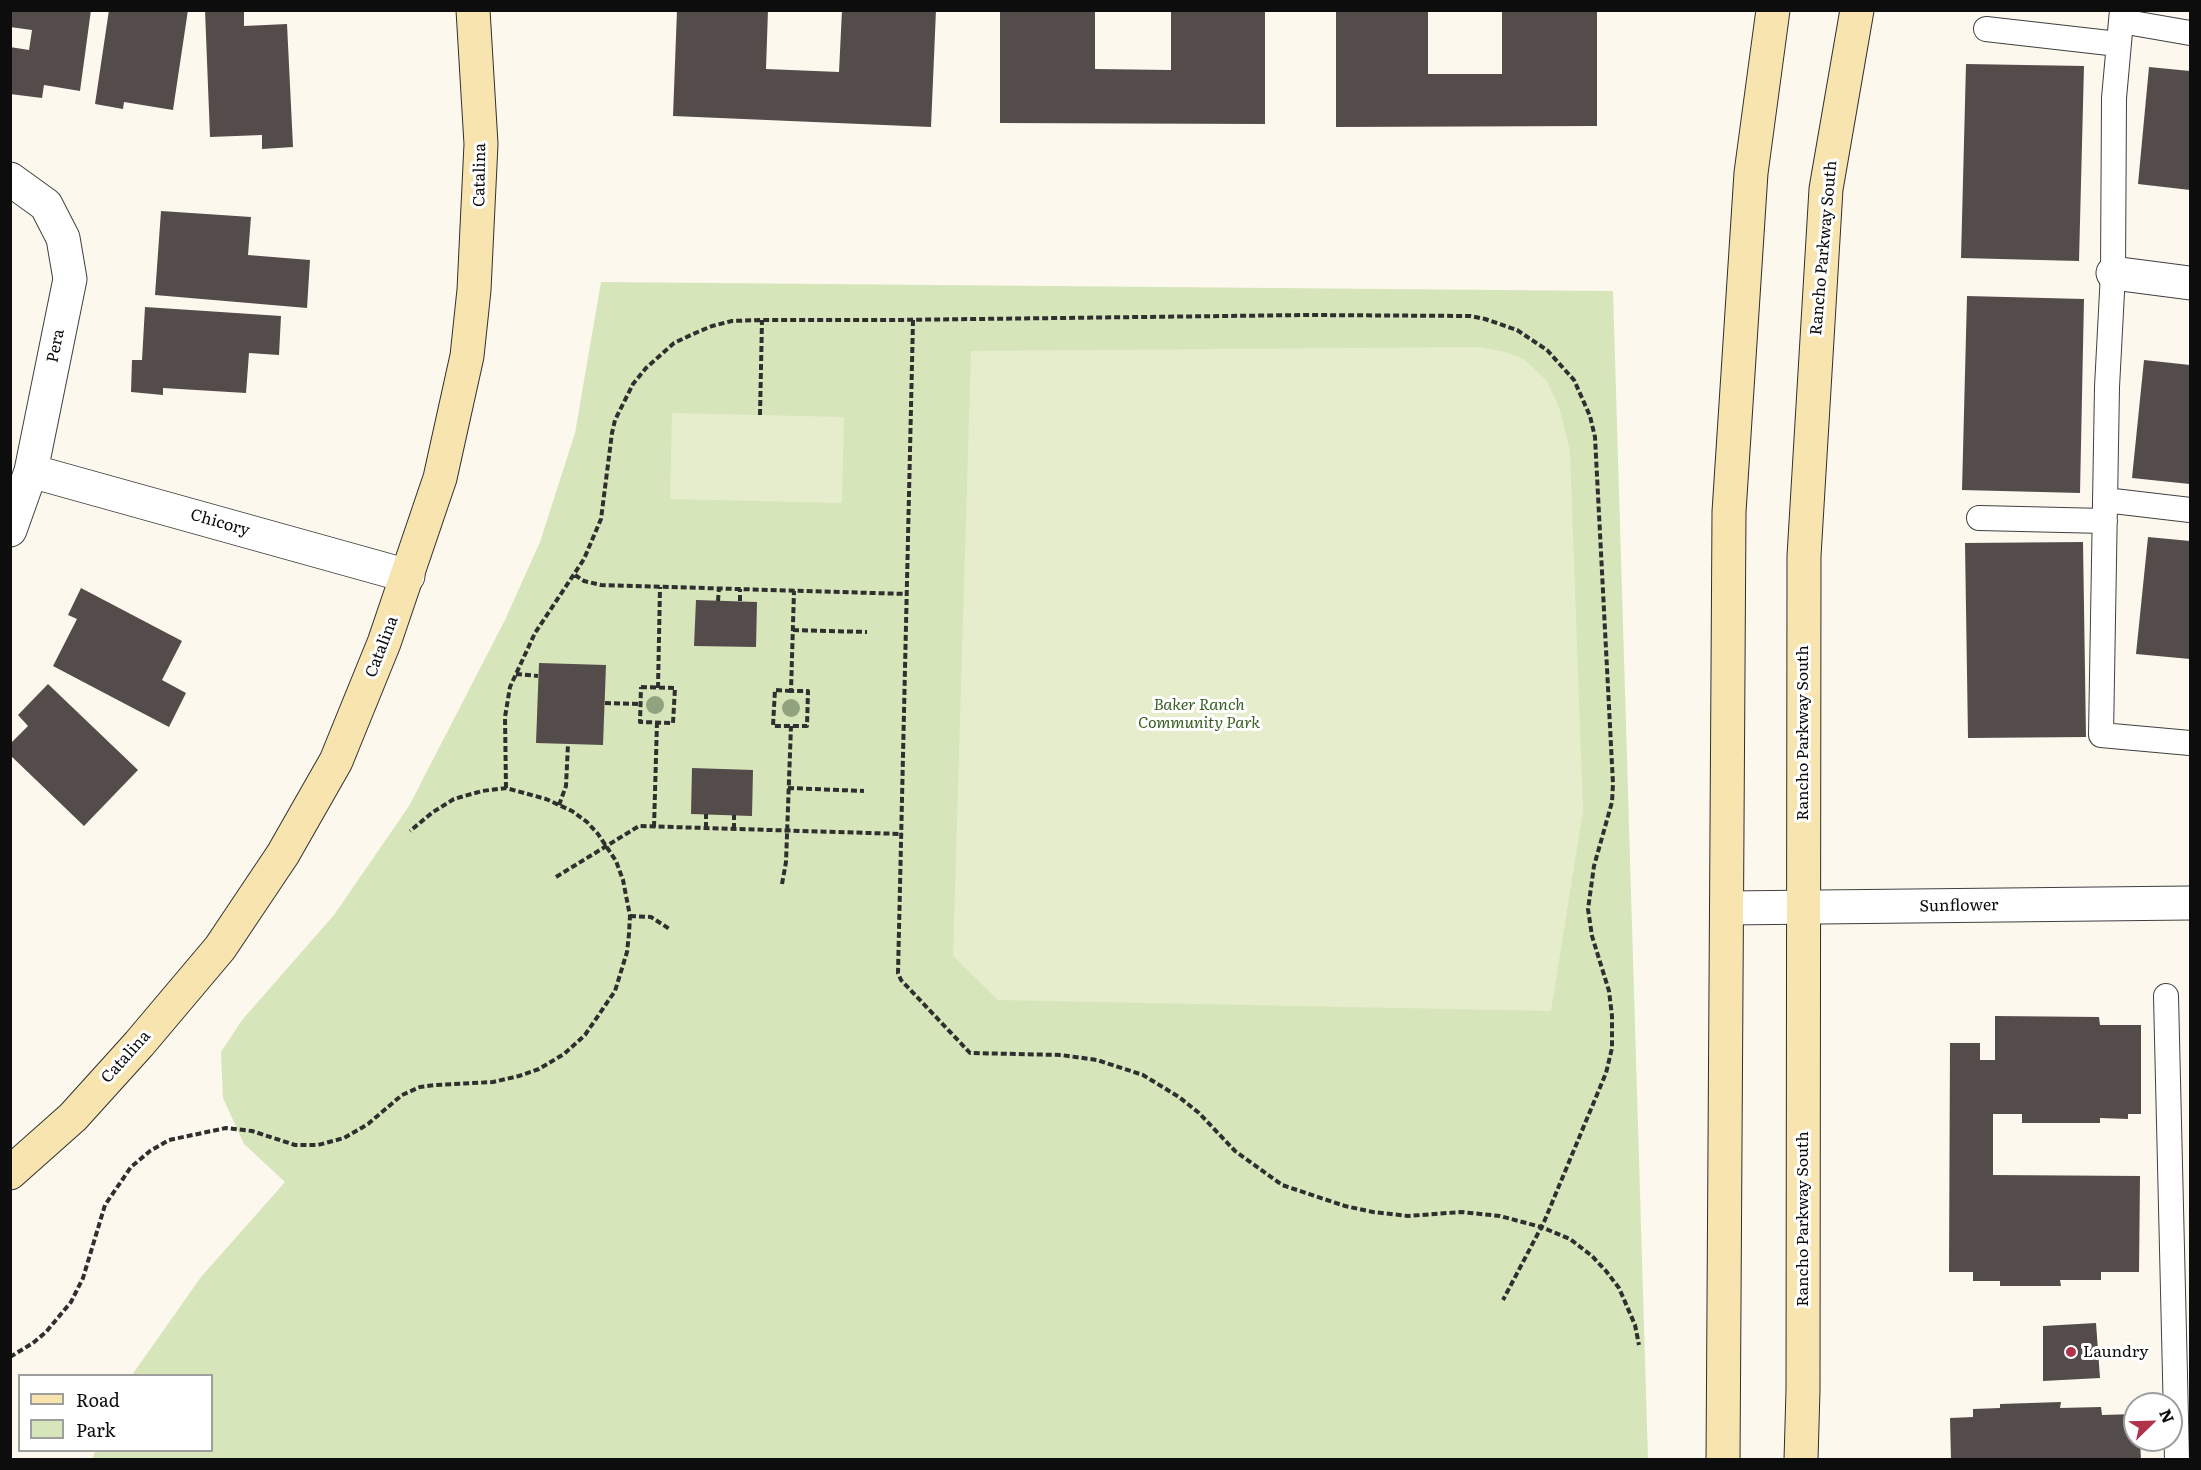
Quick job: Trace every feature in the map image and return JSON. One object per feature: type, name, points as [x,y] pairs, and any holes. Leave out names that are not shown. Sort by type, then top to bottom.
[{"type":"street","name":"Catalina","points":[[10,1173],[73,1117],[139,1044],[219,948],[283,854],[336,761],[384,644],[440,478],[468,345],[474,290],[481,144],[473,10]]},
{"type":"street","points":[[1723,1460],[1729,512],[1751,173],[1773,10]]},
{"type":"street","name":"Rancho Parkway South","points":[[1801,1460],[1804,555],[1826,189],[1857,10]]},
{"type":"street","name":"Pera","points":[[10,530],[31,471],[70,279],[63,238],[46,205],[11,179]]},
{"type":"street","points":[[2112,273],[2190,283]]},
{"type":"street","name":"Chicory","points":[[31,471],[408,576]]},
{"type":"street","name":"Sunflower","points":[[1727,908],[2190,903]]},
{"type":"lane","points":[[1986,29],[2120,25],[2190,33]]},
{"type":"lane","points":[[2120,25],[2114,98],[2101,735],[2190,743]]},
{"type":"lane","points":[[1979,518],[2105,511],[2190,510]]},
{"type":"lane","points":[[2166,996],[2181,1228],[2177,1460]]},
{"type":"path","points":[[506,788],[505,717],[510,687],[535,633],[584,559],[601,519],[615,420],[633,384],[645,368],[674,343],[712,326],[732,321],[762,320],[1307,315],[1470,316],[1518,330],[1547,350],[1574,380],[1590,416],[1596,449],[1613,784],[1612,802],[1594,866],[1587,909],[1592,936],[1609,991],[1612,1048],[1606,1073],[1541,1227],[1503,1300]]},
{"type":"path","points":[[760,415],[762,320]]},
{"type":"path","points":[[913,320],[898,973],[901,980],[970,1053],[1070,1056],[1097,1060],[1143,1076],[1179,1097],[1199,1113],[1235,1150],[1282,1185],[1345,1206],[1390,1215],[1461,1212],[1500,1216],[1541,1227],[1570,1239],[1606,1271],[1619,1288],[1639,1345]]},
{"type":"path","points":[[575,575],[584,581],[601,585],[906,594]]},
{"type":"path","points":[[658,688],[660,587]]},
{"type":"path","points":[[718,601],[719,588]]},
{"type":"path","points":[[740,589],[740,601]]},
{"type":"path","points":[[791,691],[794,591]]},
{"type":"path","points":[[793,630],[867,632]]},
{"type":"path","points":[[516,675],[538,676]]},
{"type":"path","points":[[641,687],[675,688],[673,723],[640,722],[640,704],[641,687]]},
{"type":"path","points":[[775,690],[791,691],[808,691],[807,726],[773,726],[775,690]]},
{"type":"path","points":[[604,703],[640,704]]},
{"type":"path","points":[[654,827],[657,722]]},
{"type":"path","points":[[782,884],[786,862],[791,726]]},
{"type":"path","points":[[559,805],[566,786],[568,744]]},
{"type":"path","points":[[10,1357],[46,1332],[71,1302],[83,1278],[105,1205],[131,1167],[150,1151],[169,1140],[226,1128],[252,1131],[295,1145],[318,1145],[344,1138],[368,1124],[402,1095],[420,1088],[436,1085],[493,1083],[539,1069],[564,1054],[578,1042],[603,1011],[615,991],[627,952],[630,916],[623,880],[607,846],[587,822],[559,805],[528,793],[506,788],[482,791],[454,799],[433,812],[410,831]]},
{"type":"path","points":[[788,788],[864,791]]},
{"type":"path","points":[[706,814],[706,828]]},
{"type":"path","points":[[734,815],[734,829]]},
{"type":"path","points":[[556,877],[639,826],[902,834]]},
{"type":"path","points":[[630,916],[651,917],[671,930]]},
{"type":"green space","name":"Baker Ranch Community Park","points":[[601,282],[1613,291],[1648,1459],[92,1460],[95,1452],[213,1452],[213,1374],[133,1374],[201,1277],[285,1182],[244,1144],[223,1098],[221,1052],[242,1020],[334,915],[409,806],[505,620],[540,542],[575,433]]},
{"type":"green space","points":[[1480,347],[1506,352],[1525,360],[1546,380],[1559,407],[1570,451],[1583,811],[1551,1011],[998,1000],[953,956],[971,351]]},
{"type":"green space","points":[[672,413],[844,417],[842,503],[670,499]]},
{"type":"building","points":[[10,10],[91,10],[80,91],[44,85],[42,98],[10,94],[10,47],[29,50],[32,30],[10,27]]},
{"type":"building","points":[[109,10],[188,10],[173,110],[124,102],[123,109],[95,104]]},
{"type":"building","points":[[205,10],[244,10],[244,26],[287,24],[293,147],[262,149],[262,135],[210,137]]},
{"type":"building","points":[[677,10],[768,10],[766,69],[839,72],[842,10],[936,10],[931,127],[673,116]]},
{"type":"building","points":[[1000,10],[1095,10],[1095,69],[1171,70],[1171,10],[1265,10],[1265,124],[1000,123]]},
{"type":"building","points":[[1336,10],[1428,10],[1428,74],[1502,74],[1502,10],[1597,10],[1597,126],[1336,127]]},
{"type":"building","points":[[1966,64],[2084,66],[2079,261],[1961,258]]},
{"type":"building","points":[[2149,67],[2190,71],[2190,190],[2138,184]]},
{"type":"building","points":[[161,211],[251,217],[248,255],[310,260],[307,308],[155,295]]},
{"type":"building","points":[[1967,296],[2084,299],[2080,493],[1962,490]]},
{"type":"building","points":[[145,307],[281,316],[279,355],[249,353],[246,393],[163,388],[163,395],[131,392],[132,360],[142,360]]},
{"type":"building","points":[[2144,360],[2190,365],[2190,484],[2132,478]]},
{"type":"building","points":[[2148,537],[2190,541],[2190,659],[2136,654]]},
{"type":"building","points":[[2083,542],[2086,737],[1968,738],[1965,543]]},
{"type":"building","points":[[81,588],[182,641],[162,680],[186,693],[169,727],[53,666],[77,619],[68,615]]},
{"type":"building","points":[[696,600],[757,602],[756,647],[694,646]]},
{"type":"building","points":[[539,663],[606,665],[603,745],[536,743]]},
{"type":"building","points":[[48,684],[138,770],[84,826],[10,755],[10,744],[28,726],[18,715]]},
{"type":"building","points":[[692,768],[753,770],[752,816],[691,814]]},
{"type":"building","points":[[1995,1016],[2099,1017],[2100,1025],[2141,1025],[2141,1114],[2128,1114],[2128,1119],[2100,1118],[2100,1123],[2022,1123],[2022,1114],[1993,1114],[1993,1175],[2140,1176],[2139,1272],[2101,1272],[2101,1280],[2060,1280],[2061,1286],[2000,1286],[2000,1281],[1973,1281],[1973,1272],[1949,1272],[1950,1043],[1980,1043],[1980,1060],[1995,1060]]},
{"type":"building","name":"Laundry","points":[[2096,1323],[2100,1378],[2043,1381],[2043,1326]]},
{"type":"building","points":[[2061,1402],[2060,1408],[2101,1407],[2102,1415],[2123,1414],[2123,1452],[2141,1452],[2141,1460],[1951,1460],[1950,1418],[1973,1417],[1973,1409],[2000,1408],[2000,1404]]},
{"type":"place","name":"Laundry","points":[[2071,1352]]}]
